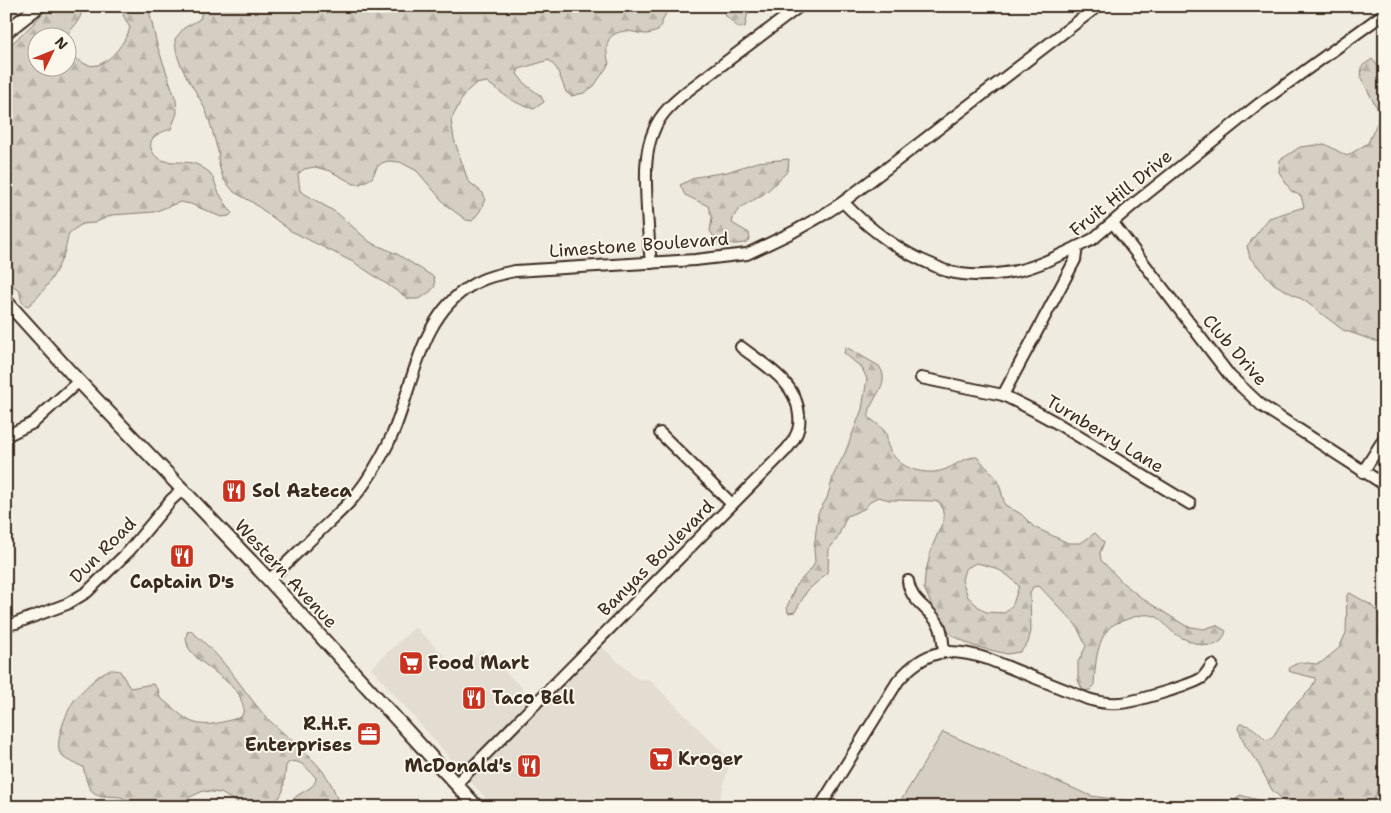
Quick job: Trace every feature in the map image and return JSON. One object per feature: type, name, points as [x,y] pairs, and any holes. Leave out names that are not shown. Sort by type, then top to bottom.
[{"type":"main road","points":[[6,32],[39,6]]},
{"type":"main road","name":"Western Avenue","points":[[6,301],[79,381],[269,580],[477,807]]},
{"type":"street","points":[[652,263],[645,175],[651,137],[659,119],[686,92],[800,6]]},
{"type":"street","name":"Limestone Boulevard","points":[[269,580],[355,497],[366,481],[393,432],[416,363],[429,333],[445,308],[463,291],[481,280],[515,271],[695,260],[747,254],[792,232],[843,202],[1098,6]]},
{"type":"street","name":"Fruit Hill Drive","points":[[1003,395],[1075,260],[1076,248],[1093,239],[1259,104],[1385,13]]},
{"type":"street","points":[[843,202],[884,238],[908,254],[947,271],[979,275],[1006,273],[1037,265],[1076,248]]},
{"type":"street","name":"Club Drive","points":[[1113,223],[1230,376],[1262,406],[1385,485]]},
{"type":"street","name":"Banyas Boulevard","points":[[457,783],[786,450],[795,438],[800,419],[797,401],[784,381],[741,347]]},
{"type":"street","points":[[920,378],[1003,395]]},
{"type":"street","points":[[6,436],[33,423],[79,381]]},
{"type":"street","name":"Turnberry Lane","points":[[1003,395],[1055,422],[1190,504]]},
{"type":"street","points":[[660,433],[732,504]]},
{"type":"street","points":[[1363,472],[1385,437]]},
{"type":"street","name":"Dun Road","points":[[6,625],[67,604],[87,592],[129,551],[171,500],[183,489]]},
{"type":"street","points":[[908,581],[909,590],[914,599],[939,625],[944,652]]},
{"type":"street","points":[[820,807],[898,681],[907,671],[931,655],[944,652],[965,653],[988,659],[1105,704],[1130,702],[1190,684],[1202,678],[1212,665]]},
{"type":"shaded area","points":[[415,627],[460,671],[482,650],[543,707],[602,647],[637,679],[649,679],[730,760],[718,807],[494,807],[371,668]]},
{"type":"green space","points":[[49,6],[82,6],[81,15],[72,28],[29,28]]},
{"type":"green space","points":[[131,6],[148,6],[157,45],[176,100],[177,113],[171,129],[160,133],[154,138],[151,148],[158,158],[164,161],[196,164],[209,172],[214,179],[219,193],[232,213],[229,216],[221,217],[191,204],[180,202],[154,212],[112,215],[94,223],[82,224],[69,233],[57,270],[44,290],[28,306],[24,304],[21,300],[20,291],[6,280],[6,49],[28,29],[28,78],[78,78],[78,60],[84,64],[95,65],[108,59],[124,41],[130,28],[123,15]]},
{"type":"green space","points":[[203,6],[666,6],[666,13],[658,31],[646,34],[626,31],[619,32],[610,38],[607,47],[609,64],[594,86],[584,93],[571,96],[566,92],[557,69],[549,60],[519,69],[517,74],[526,85],[541,96],[544,102],[534,109],[515,101],[487,82],[475,84],[465,93],[451,120],[454,139],[468,181],[483,193],[485,199],[480,211],[472,221],[466,220],[446,205],[417,171],[400,162],[388,161],[382,163],[377,167],[372,178],[360,184],[354,184],[330,171],[315,167],[304,169],[298,174],[300,191],[337,213],[370,242],[397,254],[434,277],[435,286],[431,291],[421,298],[409,299],[355,263],[291,231],[252,202],[234,192],[224,180],[212,128],[202,103],[184,72],[176,49],[175,39],[184,28],[200,19]]},
{"type":"green space","points":[[721,6],[749,6],[745,27],[739,28],[725,15]]},
{"type":"green space","points":[[1372,59],[1385,74],[1385,337],[1378,342],[1343,330],[1305,301],[1274,284],[1250,258],[1247,246],[1269,218],[1304,207],[1301,196],[1291,191],[1279,172],[1280,160],[1300,147],[1325,144],[1347,156],[1368,143],[1378,121],[1378,110],[1361,78],[1362,66]]},
{"type":"green space","points":[[789,159],[788,171],[766,192],[736,213],[732,223],[749,233],[750,239],[745,243],[720,246],[710,231],[712,218],[708,206],[685,195],[680,185],[696,177],[727,172],[757,162]]},
{"type":"green space","points":[[846,347],[879,366],[883,373],[881,386],[869,411],[869,418],[886,433],[888,446],[892,454],[902,464],[914,470],[934,472],[946,469],[972,457],[977,457],[998,480],[1005,505],[1021,514],[1034,527],[1068,543],[1081,543],[1095,533],[1104,542],[1100,553],[1101,560],[1123,583],[1143,599],[1186,626],[1204,629],[1216,625],[1226,631],[1222,640],[1210,645],[1190,642],[1174,633],[1157,617],[1151,615],[1141,615],[1123,621],[1110,627],[1105,633],[1097,655],[1094,686],[1090,690],[1083,691],[1078,680],[1078,662],[1086,646],[1076,625],[1039,586],[1033,587],[1030,593],[1031,631],[1028,643],[1020,652],[1007,654],[973,646],[950,634],[934,610],[924,588],[925,575],[932,547],[944,519],[939,502],[890,500],[878,497],[872,500],[864,509],[847,516],[837,539],[829,549],[826,574],[807,591],[795,612],[788,613],[787,607],[796,585],[812,568],[815,562],[814,549],[818,513],[827,498],[834,474],[845,453],[862,409],[867,379],[862,368],[844,353]],"holes":[[[976,563],[1005,573],[1019,586],[1013,604],[1005,613],[986,612],[968,597],[962,580],[965,569]]]},
{"type":"green space","points":[[1350,593],[1371,605],[1385,620],[1385,782],[1379,786],[1371,807],[1356,805],[1347,807],[1291,807],[1272,790],[1259,765],[1245,745],[1238,728],[1240,724],[1244,724],[1254,729],[1266,740],[1272,738],[1289,711],[1310,690],[1315,681],[1315,678],[1289,671],[1290,667],[1300,662],[1316,664],[1322,662],[1339,648],[1346,633],[1347,595]]},
{"type":"green space","points":[[191,631],[219,658],[265,716],[317,764],[332,786],[337,799],[333,807],[289,807],[295,798],[315,783],[316,778],[304,765],[292,762],[286,766],[283,791],[279,798],[265,805],[241,805],[221,793],[203,791],[188,798],[177,807],[129,807],[128,801],[123,798],[97,795],[93,792],[88,785],[83,767],[62,756],[59,748],[60,733],[73,702],[94,680],[109,670],[120,671],[130,688],[153,684],[158,690],[160,698],[194,723],[213,724],[242,716],[244,709],[239,694],[224,679],[198,659],[188,647],[187,632]]},
{"type":"green space","points":[[943,732],[1091,796],[1174,807],[897,807]]},
{"type":"green space","points":[[1240,795],[1283,807],[1229,807]]},
{"type":"place","name":"Sol Azteca","points":[[234,491]]},
{"type":"place","name":"Captain D's","points":[[182,556]]},
{"type":"place","name":"Food Mart","points":[[411,663]]},
{"type":"place","name":"Taco Bell","points":[[474,698]]},
{"type":"place","name":"R.H.F. Enterprises","points":[[369,734]]},
{"type":"place","name":"Kroger","points":[[661,759]]},
{"type":"place","name":"McDonald's","points":[[529,766]]}]
